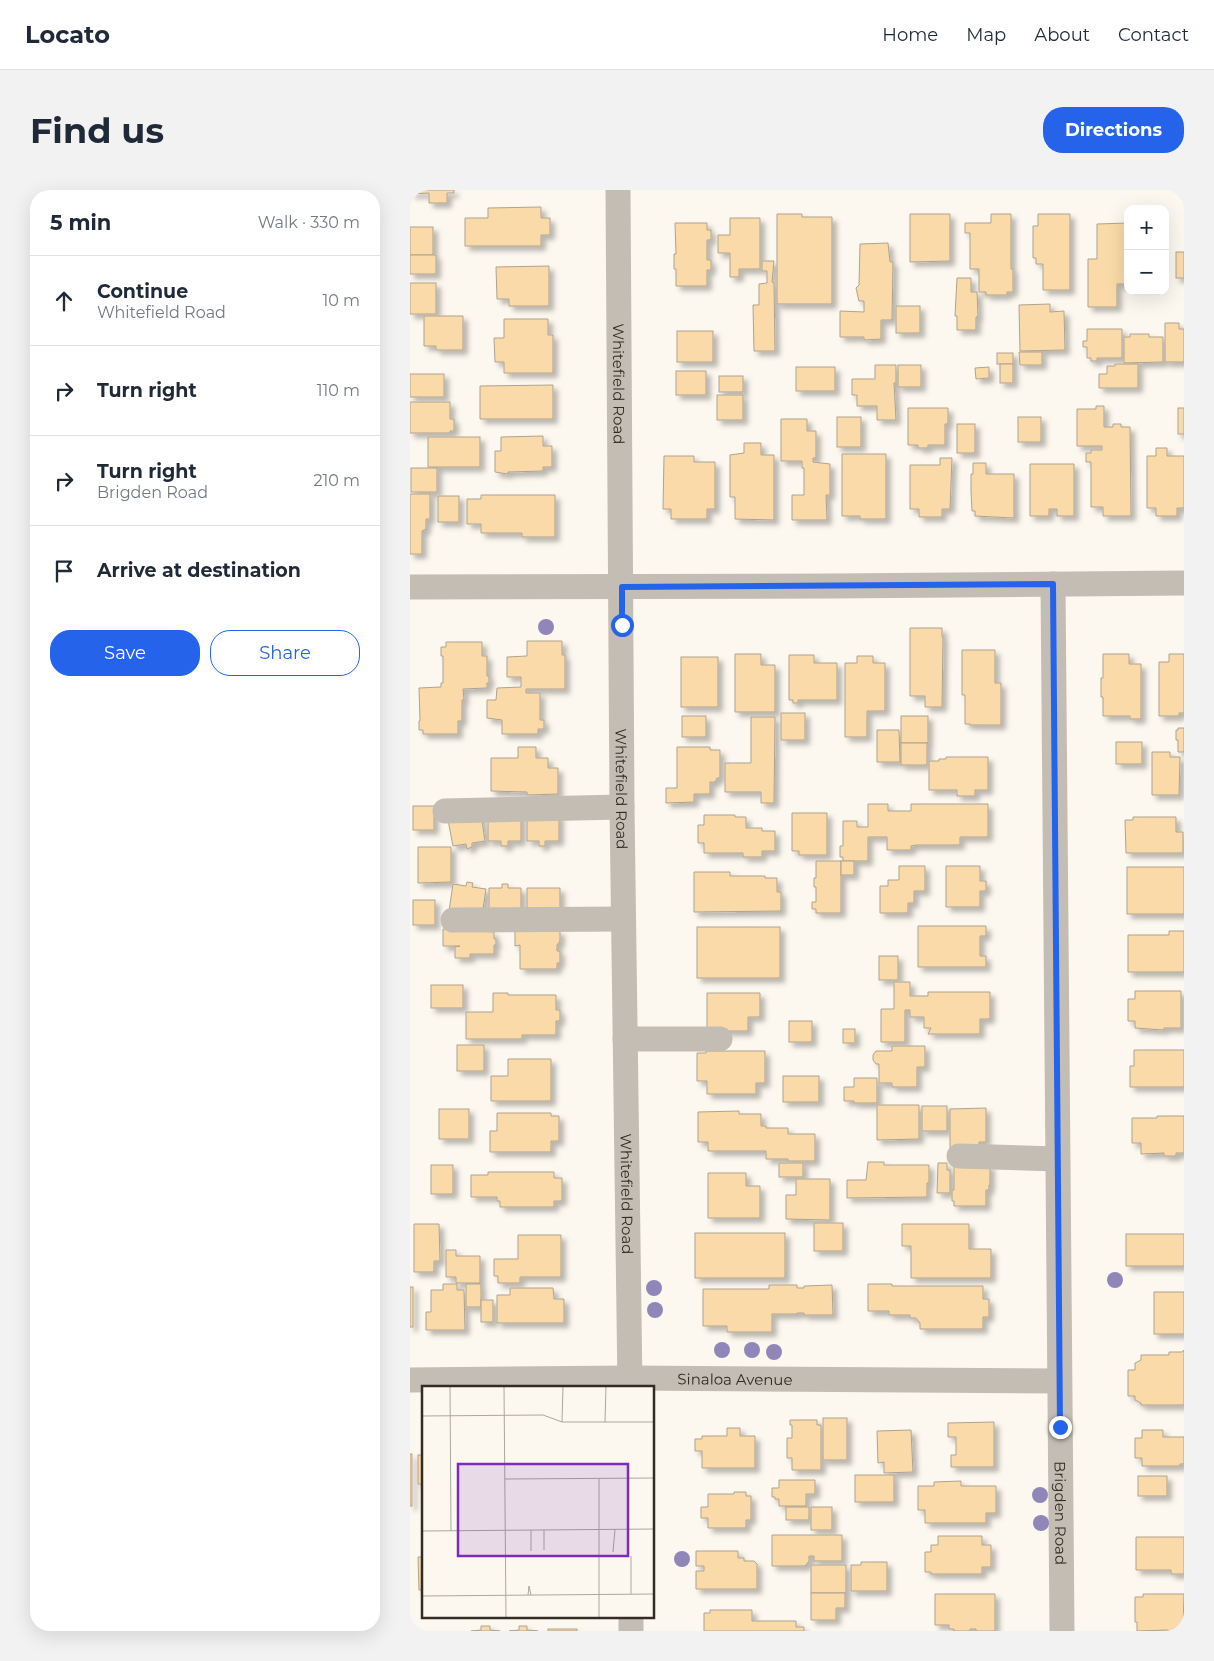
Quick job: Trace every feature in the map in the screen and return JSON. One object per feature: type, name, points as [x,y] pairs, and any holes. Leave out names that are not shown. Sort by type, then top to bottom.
[{"type":"street","name":"Whitefield Road","points":[[618,190],[623,919],[630,1383]]},
{"type":"street","points":[[410,587],[1184,583]]},
{"type":"street","name":"Brigden Road","points":[[1053,584],[1062,1631]]},
{"type":"street","points":[[445,811],[622,807]]},
{"type":"street","points":[[453,920],[623,919]]},
{"type":"street","points":[[625,1039],[720,1039]]},
{"type":"street","points":[[959,1156],[1057,1159]]},
{"type":"street","name":"Sinaloa Avenue","points":[[410,1380],[630,1383],[1059,1381]]},
{"type":"street","points":[[631,1618],[631,1631]]},
{"type":"building","points":[[411,190],[454,190],[454,193],[447,193],[447,203],[429,203],[429,193],[411,194]]},
{"type":"building","points":[[541,207],[541,218],[550,218],[550,235],[541,235],[541,246],[465,246],[465,218],[488,218],[488,208]]},
{"type":"building","points":[[777,214],[802,214],[802,217],[832,217],[832,304],[777,304]]},
{"type":"building","points":[[910,214],[950,214],[950,261],[910,262]]},
{"type":"building","points":[[991,214],[1011,214],[1013,292],[1007,292],[1007,295],[986,295],[986,292],[979,292],[979,269],[970,269],[970,233],[965,233],[965,223],[991,223]]},
{"type":"building","points":[[1038,214],[1070,214],[1070,290],[1043,290],[1043,264],[1036,264],[1036,258],[1033,258],[1033,226],[1038,226]]},
{"type":"building","points":[[730,218],[760,218],[760,269],[739,269],[739,277],[730,277],[730,253],[718,253],[718,235],[730,235]]},
{"type":"building","points":[[675,223],[707,223],[707,230],[711,230],[711,240],[707,240],[707,260],[711,260],[711,270],[707,270],[707,286],[676,286],[676,269],[674,269],[674,254],[676,254]]},
{"type":"building","points":[[1124,223],[1124,284],[1117,284],[1117,307],[1088,307],[1088,259],[1097,259],[1097,224]]},
{"type":"building","points":[[410,227],[433,227],[433,255],[410,255]]},
{"type":"building","points":[[888,243],[890,262],[893,262],[892,320],[881,320],[881,339],[864,340],[864,337],[840,337],[840,311],[864,312],[864,301],[859,301],[856,288],[859,285],[860,244]]},
{"type":"building","points":[[1176,252],[1184,252],[1184,278],[1176,278]]},
{"type":"building","points":[[410,255],[436,255],[436,274],[410,274]]},
{"type":"building","points":[[762,261],[774,261],[772,282],[774,283],[775,351],[754,351],[753,305],[759,305],[759,284],[767,283],[767,271],[762,271]]},
{"type":"building","points":[[549,266],[549,306],[509,306],[509,299],[497,299],[496,267]]},
{"type":"building","points":[[957,278],[971,278],[971,292],[977,292],[978,317],[976,317],[976,330],[957,330],[957,316],[955,316]]},
{"type":"building","points":[[410,283],[436,283],[436,314],[410,314]]},
{"type":"building","points":[[1050,304],[1050,312],[1064,311],[1065,350],[1020,351],[1019,305]]},
{"type":"building","points":[[896,306],[920,306],[920,333],[896,333]]},
{"type":"building","points":[[424,316],[463,316],[463,350],[436,350],[436,346],[424,346]]},
{"type":"building","points":[[504,319],[548,319],[548,335],[553,335],[553,373],[504,373],[504,362],[495,362],[494,338],[504,338]]},
{"type":"building","points":[[1165,323],[1179,323],[1179,329],[1184,329],[1184,362],[1165,362]]},
{"type":"building","points":[[1087,329],[1122,329],[1122,358],[1097,358],[1097,361],[1091,361],[1091,358],[1087,358],[1087,347],[1083,347],[1083,341],[1087,341]]},
{"type":"building","points":[[677,331],[713,331],[713,362],[677,362]]},
{"type":"building","points":[[1130,334],[1149,334],[1149,337],[1163,337],[1163,362],[1124,363],[1124,337],[1130,337]]},
{"type":"building","points":[[1019,352],[1042,352],[1042,365],[1020,365]]},
{"type":"building","points":[[997,353],[1013,353],[1013,364],[997,364]]},
{"type":"building","points":[[1000,364],[1013,364],[1013,383],[1000,383]]},
{"type":"building","points":[[1115,364],[1138,364],[1138,388],[1099,388],[1099,374],[1107,374],[1107,366],[1115,366]]},
{"type":"building","points":[[875,365],[896,365],[896,383],[894,383],[896,420],[877,420],[877,406],[857,406],[857,395],[852,395],[852,379],[875,379]]},
{"type":"building","points":[[898,365],[921,365],[921,387],[898,387]]},
{"type":"building","points":[[796,367],[835,367],[835,391],[796,391]]},
{"type":"building","points":[[989,367],[989,378],[976,379],[975,368]]},
{"type":"building","points":[[676,371],[706,371],[706,395],[676,395]]},
{"type":"building","points":[[410,374],[444,374],[444,397],[410,397]]},
{"type":"building","points":[[719,376],[743,376],[743,392],[719,392]]},
{"type":"building","points":[[553,385],[553,419],[480,419],[480,386]]},
{"type":"building","points":[[717,395],[743,395],[743,420],[717,420]]},
{"type":"building","points":[[410,402],[450,402],[450,419],[454,419],[454,431],[450,431],[450,433],[410,433]]},
{"type":"building","points":[[1096,406],[1104,406],[1104,427],[1113,427],[1113,424],[1121,424],[1121,427],[1130,427],[1131,516],[1103,516],[1103,507],[1091,507],[1091,462],[1086,462],[1086,453],[1091,453],[1091,450],[1102,450],[1102,446],[1077,446],[1077,409],[1096,409]]},
{"type":"building","points":[[908,408],[948,408],[948,424],[945,424],[945,445],[928,445],[928,448],[918,448],[918,445],[908,445]]},
{"type":"building","points":[[1178,408],[1184,408],[1184,434],[1178,434]]},
{"type":"building","points":[[837,417],[861,417],[861,447],[837,447]]},
{"type":"building","points":[[1018,417],[1041,417],[1041,442],[1018,442]]},
{"type":"building","points":[[781,419],[807,419],[807,431],[816,431],[816,458],[813,458],[813,462],[830,464],[830,495],[826,495],[827,520],[792,520],[792,495],[804,495],[804,468],[802,468],[802,461],[781,461]]},
{"type":"building","points":[[957,424],[975,424],[975,453],[957,453]]},
{"type":"building","points":[[543,436],[543,446],[552,446],[552,467],[543,467],[543,471],[508,472],[508,474],[495,472],[495,451],[501,451],[501,437]]},
{"type":"building","points":[[428,437],[480,437],[480,467],[428,467]]},
{"type":"building","points":[[744,443],[761,443],[761,455],[774,455],[774,520],[735,519],[735,497],[730,497],[730,455],[744,453]]},
{"type":"building","points":[[1156,448],[1167,448],[1167,456],[1184,456],[1184,508],[1177,508],[1177,516],[1156,516],[1156,508],[1147,508],[1147,456],[1156,456]]},
{"type":"building","points":[[842,454],[886,454],[886,519],[860,519],[860,516],[842,516]]},
{"type":"building","points":[[664,456],[694,456],[694,462],[715,462],[715,509],[707,509],[707,519],[671,519],[671,509],[663,509]]},
{"type":"building","points":[[940,458],[952,458],[950,509],[942,509],[942,517],[919,517],[919,509],[910,509],[910,465],[940,465]]},
{"type":"building","points":[[973,463],[986,463],[986,474],[1014,474],[1014,518],[975,516],[975,511],[972,511],[971,492]]},
{"type":"building","points":[[1030,464],[1074,464],[1074,516],[1057,516],[1057,509],[1049,509],[1049,516],[1030,516]]},
{"type":"building","points":[[411,468],[437,468],[437,492],[411,492]]},
{"type":"building","points":[[410,494],[430,494],[430,519],[426,519],[426,529],[422,531],[422,554],[410,554]]},
{"type":"building","points":[[481,495],[555,495],[555,537],[522,537],[522,533],[481,533],[481,524],[467,524],[467,499],[481,499]]},
{"type":"building","points":[[438,496],[459,496],[459,522],[438,522]]},
{"type":"building","points":[[910,628],[942,628],[942,707],[925,707],[925,696],[910,696]]},
{"type":"building","points":[[527,641],[562,641],[562,655],[565,655],[565,689],[526,689],[526,693],[540,693],[540,720],[544,720],[544,729],[538,729],[538,734],[502,734],[502,720],[487,718],[487,700],[496,700],[497,688],[521,687],[521,677],[507,677],[507,657],[527,656]]},
{"type":"building","points":[[446,642],[482,642],[482,656],[487,656],[489,683],[487,683],[487,688],[463,689],[462,721],[458,721],[458,734],[423,734],[423,730],[419,730],[419,688],[441,687],[441,683],[443,683],[443,656],[441,656],[441,647],[446,647]]},
{"type":"building","points":[[962,650],[995,650],[995,683],[1001,683],[1001,725],[965,724],[965,695],[962,695]]},
{"type":"building","points":[[735,654],[761,654],[761,665],[775,665],[775,712],[735,712]]},
{"type":"building","points":[[1103,654],[1129,654],[1129,664],[1141,664],[1141,719],[1130,719],[1130,716],[1103,716],[1101,678],[1103,678]]},
{"type":"building","points":[[1169,654],[1184,654],[1184,713],[1179,713],[1179,716],[1159,716],[1159,662],[1169,662]]},
{"type":"building","points":[[789,655],[814,655],[814,663],[837,663],[837,700],[798,700],[798,703],[793,703],[793,700],[789,700]]},
{"type":"building","points":[[857,656],[873,656],[873,663],[885,663],[885,711],[867,711],[867,737],[845,737],[845,663],[857,663]]},
{"type":"building","points":[[681,657],[718,657],[718,707],[681,707]]},
{"type":"building","points":[[781,713],[805,713],[805,740],[781,740]]},
{"type":"building","points":[[682,716],[706,716],[706,737],[682,737]]},
{"type":"building","points":[[901,716],[928,716],[928,743],[901,743]]},
{"type":"building","points":[[751,717],[775,717],[774,803],[761,803],[761,792],[725,792],[725,763],[751,763]]},
{"type":"building","points":[[1184,728],[1184,752],[1178,752],[1176,730]]},
{"type":"building","points":[[877,730],[899,730],[900,762],[877,762]]},
{"type":"building","points":[[1116,742],[1142,742],[1142,764],[1116,764]]},
{"type":"building","points":[[901,743],[927,743],[927,765],[901,765]]},
{"type":"building","points":[[518,747],[536,747],[536,758],[548,758],[548,768],[558,768],[558,794],[527,795],[527,792],[491,791],[491,758],[518,758]]},
{"type":"building","points":[[677,747],[710,747],[710,750],[720,750],[720,778],[717,778],[715,782],[710,782],[710,794],[694,794],[694,802],[666,803],[666,788],[677,788]]},
{"type":"building","points":[[1152,752],[1170,752],[1170,757],[1180,757],[1179,795],[1152,795]]},
{"type":"building","points":[[946,757],[988,757],[988,790],[975,790],[975,796],[957,796],[957,790],[929,790],[929,761],[939,761],[939,759],[946,759]]},
{"type":"building","points":[[868,804],[888,804],[888,811],[911,811],[911,804],[988,804],[988,837],[960,837],[960,845],[917,845],[911,846],[911,850],[887,850],[887,837],[868,837],[868,861],[843,861],[843,857],[840,857],[840,846],[843,846],[843,821],[857,821],[857,827],[868,827]]},
{"type":"building","points":[[413,806],[434,806],[434,830],[413,830]]},
{"type":"building","points":[[792,813],[827,813],[827,855],[799,855],[799,851],[792,851]]},
{"type":"building","points":[[481,814],[485,841],[472,843],[472,847],[467,849],[466,844],[453,846],[448,820]]},
{"type":"building","points":[[488,814],[521,814],[521,841],[508,841],[508,846],[501,846],[501,841],[488,841]]},
{"type":"building","points":[[527,814],[559,814],[559,841],[545,841],[545,846],[539,846],[539,841],[527,841]]},
{"type":"building","points":[[704,815],[746,817],[746,828],[762,828],[762,831],[775,831],[775,851],[762,851],[762,857],[743,857],[743,853],[704,853],[704,843],[698,843],[698,825],[704,825]]},
{"type":"building","points":[[1133,817],[1176,817],[1176,832],[1183,832],[1183,853],[1126,853],[1125,820],[1133,820]]},
{"type":"building","points":[[418,847],[451,847],[451,882],[418,883]]},
{"type":"building","points":[[816,861],[841,861],[841,913],[816,913],[816,909],[812,909],[812,902],[816,902],[814,878],[816,878]]},
{"type":"building","points":[[841,861],[854,861],[854,875],[841,875]]},
{"type":"building","points":[[899,866],[925,866],[925,891],[914,891],[914,903],[908,903],[908,913],[880,913],[880,886],[888,886],[888,880],[899,880]]},
{"type":"building","points":[[946,866],[980,866],[980,881],[986,881],[986,891],[980,891],[980,907],[946,907]]},
{"type":"building","points":[[1127,867],[1184,867],[1184,914],[1127,914]]},
{"type":"building","points":[[694,872],[730,872],[730,876],[777,878],[777,892],[781,892],[781,911],[694,912]]},
{"type":"building","points":[[467,882],[473,883],[472,887],[486,889],[482,916],[449,911],[453,884],[466,886]]},
{"type":"building","points":[[502,884],[508,884],[508,888],[521,888],[521,915],[489,915],[489,888],[502,888]]},
{"type":"building","points":[[527,888],[560,888],[560,914],[527,915]]},
{"type":"building","points":[[413,900],[435,900],[435,925],[413,925]]},
{"type":"building","points":[[515,926],[560,931],[557,951],[560,951],[560,963],[557,963],[557,969],[520,969],[520,945],[515,946]]},
{"type":"building","points":[[918,926],[986,926],[986,936],[980,936],[980,956],[986,956],[986,967],[918,967]]},
{"type":"building","points":[[697,927],[780,927],[780,978],[697,978]]},
{"type":"building","points":[[443,929],[494,932],[496,945],[494,945],[494,954],[470,954],[470,958],[455,958],[455,947],[460,946],[443,946]]},
{"type":"building","points":[[1169,931],[1184,931],[1184,972],[1128,972],[1128,935],[1169,935]]},
{"type":"building","points":[[879,956],[898,956],[898,980],[879,980]]},
{"type":"building","points":[[894,982],[910,982],[910,996],[928,996],[928,992],[990,992],[990,1019],[980,1019],[980,1034],[928,1034],[931,1028],[924,1028],[924,1017],[910,1017],[910,1010],[905,1010],[905,1042],[881,1042],[881,1009],[894,1009]]},
{"type":"building","points":[[431,985],[463,985],[463,1008],[431,1008]]},
{"type":"building","points":[[1135,991],[1181,991],[1181,1028],[1164,1028],[1164,1030],[1135,1028],[1135,1021],[1128,1021],[1128,999],[1135,999]]},
{"type":"building","points":[[493,993],[508,993],[508,995],[556,995],[556,1010],[560,1010],[560,1021],[556,1021],[556,1035],[522,1035],[522,1039],[466,1039],[466,1012],[493,1012]]},
{"type":"building","points":[[707,993],[760,993],[760,1017],[748,1017],[748,1031],[707,1031]]},
{"type":"building","points":[[789,1021],[812,1021],[812,1042],[789,1042]]},
{"type":"building","points":[[843,1029],[855,1029],[855,1043],[843,1043]]},
{"type":"building","points":[[457,1045],[484,1045],[484,1071],[457,1071]]},
{"type":"building","points":[[892,1046],[925,1046],[925,1067],[917,1067],[917,1087],[892,1087],[892,1083],[879,1083],[879,1064],[876,1064],[873,1060],[873,1055],[876,1051],[892,1051]]},
{"type":"building","points":[[1134,1050],[1184,1050],[1184,1087],[1130,1087],[1130,1066],[1134,1066]]},
{"type":"building","points":[[706,1051],[765,1051],[765,1083],[756,1083],[756,1094],[707,1094],[707,1081],[697,1081],[697,1053],[706,1053]]},
{"type":"building","points":[[508,1059],[551,1059],[551,1101],[491,1101],[491,1076],[508,1076]]},
{"type":"building","points":[[783,1076],[819,1076],[819,1102],[783,1102]]},
{"type":"building","points":[[854,1078],[877,1078],[877,1103],[844,1101],[844,1087],[854,1087]]},
{"type":"building","points":[[877,1105],[919,1105],[919,1139],[877,1140]]},
{"type":"building","points":[[922,1106],[947,1106],[947,1131],[922,1131]]},
{"type":"building","points":[[986,1108],[986,1142],[979,1142],[979,1150],[950,1150],[950,1109]]},
{"type":"building","points":[[439,1109],[469,1109],[469,1139],[439,1139]]},
{"type":"building","points":[[739,1111],[739,1114],[761,1114],[761,1126],[766,1126],[766,1128],[788,1128],[788,1134],[815,1134],[815,1161],[766,1159],[766,1151],[708,1151],[708,1142],[698,1142],[698,1112]]},
{"type":"building","points":[[497,1113],[551,1113],[551,1116],[559,1116],[559,1141],[551,1141],[551,1152],[490,1152],[490,1131],[497,1131]]},
{"type":"building","points":[[1157,1116],[1184,1116],[1184,1153],[1176,1153],[1176,1156],[1164,1156],[1164,1153],[1141,1154],[1141,1143],[1132,1143],[1132,1118],[1157,1118]]},
{"type":"building","points":[[868,1162],[884,1162],[884,1165],[929,1165],[927,1197],[847,1198],[847,1180],[866,1180]]},
{"type":"building","points":[[779,1163],[803,1163],[803,1177],[779,1177]]},
{"type":"building","points":[[938,1163],[947,1163],[947,1170],[950,1170],[950,1193],[937,1193]]},
{"type":"building","points":[[431,1165],[453,1165],[453,1194],[431,1194]]},
{"type":"building","points":[[954,1165],[990,1165],[990,1185],[989,1190],[986,1190],[986,1206],[954,1206],[952,1190],[954,1190]]},
{"type":"building","points":[[488,1172],[554,1172],[554,1178],[562,1178],[562,1201],[554,1201],[554,1207],[500,1207],[500,1201],[497,1201],[497,1197],[471,1197],[471,1175],[488,1175]]},
{"type":"building","points":[[708,1173],[746,1173],[746,1186],[760,1186],[760,1218],[708,1218]]},
{"type":"building","points":[[796,1179],[830,1179],[830,1220],[786,1219],[786,1195],[796,1195]]},
{"type":"building","points":[[814,1223],[843,1223],[843,1251],[814,1251]]},
{"type":"building","points":[[414,1224],[439,1224],[440,1261],[434,1261],[434,1272],[414,1272]]},
{"type":"building","points":[[902,1224],[969,1224],[969,1249],[991,1249],[991,1278],[911,1278],[911,1246],[902,1246]]},
{"type":"building","points":[[695,1233],[785,1233],[785,1278],[695,1278]]},
{"type":"building","points":[[1126,1234],[1184,1234],[1184,1266],[1126,1266]]},
{"type":"building","points":[[518,1235],[561,1235],[561,1277],[520,1277],[520,1283],[498,1283],[498,1276],[494,1276],[494,1259],[518,1259]]},
{"type":"building","points":[[446,1250],[456,1250],[456,1256],[480,1256],[480,1283],[456,1283],[456,1277],[446,1277]]},
{"type":"building","points":[[443,1284],[457,1284],[457,1290],[464,1290],[465,1330],[426,1330],[426,1312],[431,1312],[431,1290],[443,1290]]},
{"type":"building","points":[[466,1284],[481,1284],[481,1307],[466,1307]]},
{"type":"building","points":[[868,1284],[892,1284],[892,1286],[983,1286],[983,1299],[989,1299],[989,1317],[983,1317],[983,1329],[920,1329],[920,1323],[916,1318],[910,1318],[910,1315],[889,1315],[889,1311],[868,1311]]},
{"type":"building","points":[[769,1285],[797,1285],[797,1288],[804,1288],[804,1286],[832,1285],[833,1315],[804,1315],[804,1313],[772,1314],[772,1332],[727,1332],[727,1326],[703,1326],[703,1289],[769,1289]]},
{"type":"building","points":[[410,1287],[413,1287],[413,1327],[410,1327]]},
{"type":"building","points":[[510,1288],[553,1288],[554,1299],[564,1299],[564,1323],[497,1323],[497,1295],[510,1295]]},
{"type":"building","points":[[1154,1292],[1184,1292],[1184,1334],[1154,1334]]},
{"type":"building","points":[[481,1300],[493,1300],[493,1322],[481,1322]]},
{"type":"building","points":[[1184,1350],[1184,1405],[1141,1405],[1141,1403],[1135,1400],[1135,1396],[1128,1396],[1128,1370],[1135,1370],[1135,1363],[1141,1360],[1141,1355],[1169,1355],[1169,1352],[1182,1352]]},
{"type":"building","points":[[823,1418],[847,1418],[847,1460],[823,1460]]},
{"type":"building","points":[[790,1420],[817,1420],[817,1425],[821,1425],[821,1470],[792,1470],[792,1458],[787,1458],[787,1438],[792,1438]]},
{"type":"building","points":[[994,1422],[994,1467],[951,1467],[951,1455],[956,1455],[956,1437],[948,1437],[948,1423]]},
{"type":"building","points":[[727,1428],[740,1428],[740,1436],[755,1436],[755,1468],[702,1468],[702,1451],[695,1451],[695,1439],[702,1439],[702,1436],[727,1436]]},
{"type":"building","points":[[911,1430],[913,1472],[884,1473],[884,1462],[878,1463],[877,1431]]},
{"type":"building","points":[[1142,1430],[1163,1430],[1163,1437],[1184,1437],[1184,1464],[1180,1464],[1180,1466],[1142,1466],[1142,1458],[1135,1458],[1135,1438],[1142,1438]]},
{"type":"building","points":[[410,1454],[412,1454],[412,1506],[410,1506]]},
{"type":"building","points":[[418,1455],[422,1455],[422,1484],[418,1484]]},
{"type":"building","points":[[855,1475],[894,1475],[894,1502],[855,1502]]},
{"type":"building","points":[[1138,1476],[1167,1476],[1167,1496],[1138,1496]]},
{"type":"building","points":[[779,1480],[815,1480],[815,1494],[806,1494],[806,1506],[779,1506],[779,1499],[772,1497],[772,1488],[779,1488]]},
{"type":"building","points":[[961,1481],[961,1486],[996,1486],[996,1513],[986,1513],[986,1523],[925,1523],[925,1510],[918,1510],[918,1486],[934,1486],[934,1482]]},
{"type":"building","points":[[734,1492],[746,1492],[746,1496],[751,1496],[751,1520],[746,1520],[746,1528],[708,1528],[708,1518],[701,1518],[701,1507],[708,1507],[708,1494],[734,1494]]},
{"type":"building","points":[[786,1507],[809,1507],[809,1520],[786,1520]]},
{"type":"building","points":[[811,1507],[832,1507],[832,1530],[811,1530]]},
{"type":"building","points":[[772,1535],[842,1535],[842,1561],[814,1561],[814,1556],[809,1556],[809,1561],[805,1566],[772,1566]]},
{"type":"building","points":[[938,1536],[982,1536],[982,1545],[991,1545],[991,1567],[982,1567],[982,1574],[931,1574],[931,1572],[925,1572],[925,1552],[931,1552],[931,1545],[938,1545]]},
{"type":"building","points":[[1136,1537],[1184,1537],[1184,1574],[1171,1574],[1171,1570],[1136,1570]]},
{"type":"building","points":[[696,1551],[738,1551],[738,1558],[744,1558],[744,1561],[754,1561],[757,1564],[757,1589],[696,1589],[696,1571],[704,1571],[704,1566],[696,1566]]},
{"type":"building","points":[[418,1557],[422,1557],[422,1590],[419,1590]]},
{"type":"building","points":[[861,1562],[887,1562],[887,1591],[851,1591],[851,1565],[861,1565]]},
{"type":"building","points":[[811,1565],[846,1565],[846,1593],[811,1593]]},
{"type":"building","points":[[811,1593],[845,1593],[845,1608],[836,1608],[836,1620],[811,1620]]},
{"type":"building","points":[[935,1594],[995,1594],[995,1631],[976,1631],[976,1629],[970,1629],[970,1631],[954,1631],[954,1629],[949,1629],[949,1625],[935,1625]]},
{"type":"building","points":[[1143,1594],[1184,1594],[1183,1628],[1176,1628],[1170,1631],[1137,1631],[1135,1597],[1143,1597]]},
{"type":"building","points":[[710,1610],[752,1610],[752,1621],[796,1621],[796,1627],[804,1627],[804,1631],[704,1631],[704,1613],[710,1613]]},
{"type":"building","points":[[481,1626],[490,1626],[490,1630],[500,1631],[471,1631],[481,1630]]},
{"type":"building","points":[[519,1626],[527,1626],[527,1630],[538,1631],[509,1631],[519,1630]]},
{"type":"building","points":[[548,1629],[577,1629],[577,1631],[548,1631]]},
{"type":"route","points":[[622,625],[622,587],[1053,584],[1060,1427]]}]
